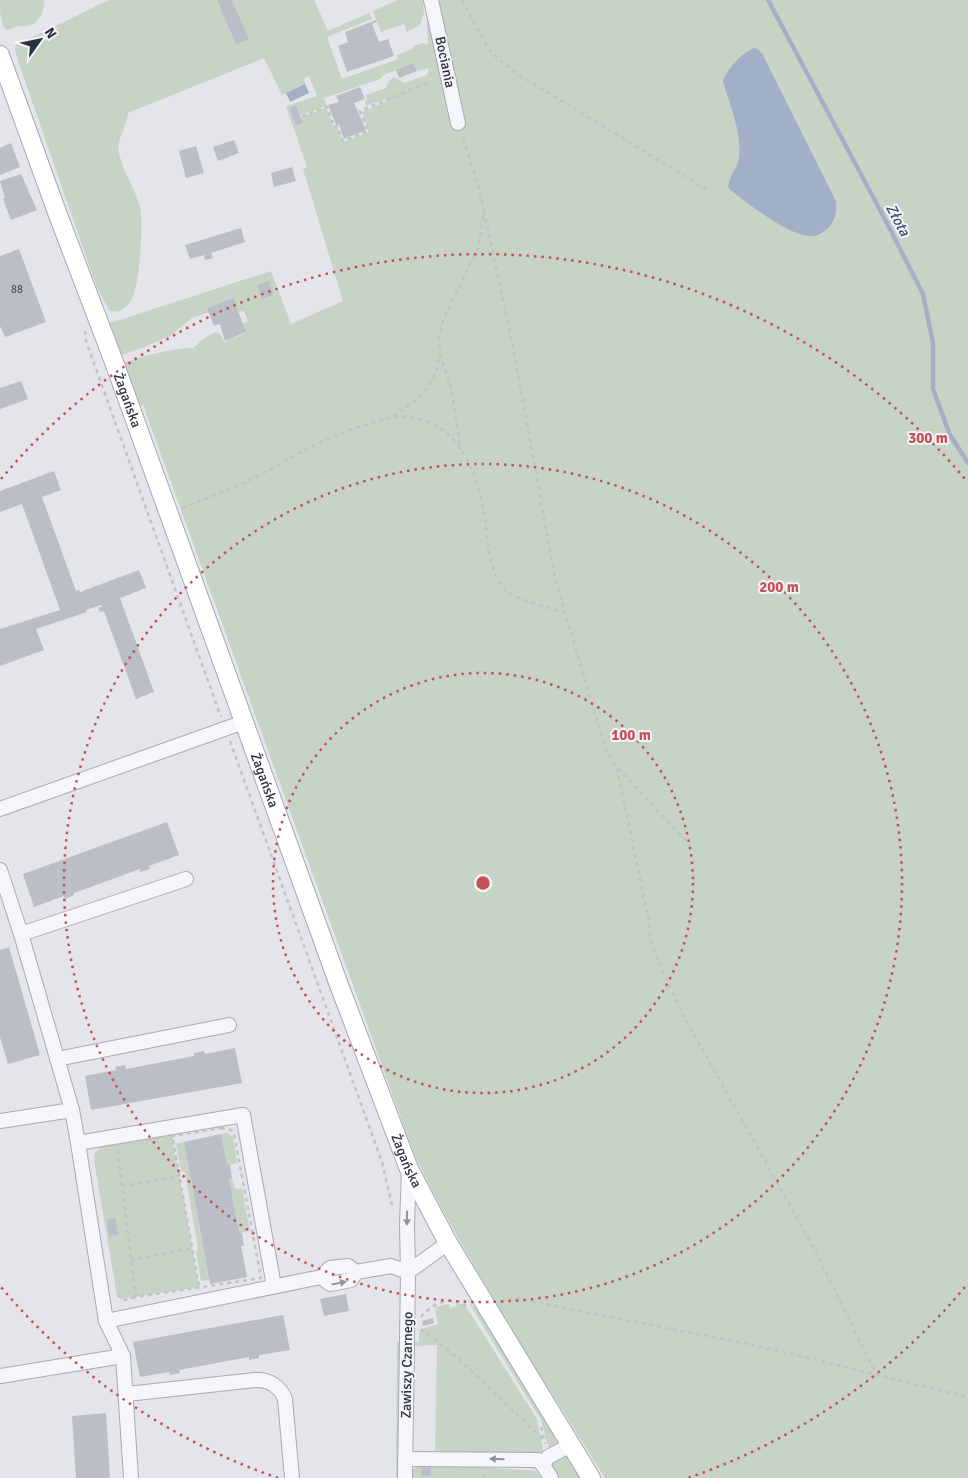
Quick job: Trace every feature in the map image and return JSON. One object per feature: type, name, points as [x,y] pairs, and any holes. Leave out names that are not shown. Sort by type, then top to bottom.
[{"type":"main road","name":"Żagańska","points":[[0,55],[169,513],[342,994],[409,1170],[448,1244],[476,1306],[591,1478]]},
{"type":"street","name":"Bociania","points":[[431,0],[458,124]]},
{"type":"street","points":[[0,809],[244,722]]},
{"type":"street","points":[[0,870],[21,934],[72,1110],[106,1320],[123,1356],[127,1394],[131,1478]]},
{"type":"street","points":[[21,934],[186,878]]},
{"type":"street","points":[[57,1059],[229,1025]]},
{"type":"street","points":[[0,1121],[72,1110]]},
{"type":"street","points":[[78,1143],[243,1115],[274,1286]]},
{"type":"street","name":"Zawiszy Czarnego","points":[[405,1478],[409,1170]]},
{"type":"street","points":[[106,1320],[320,1277],[330,1268],[348,1266],[356,1272],[391,1266],[408,1272],[448,1244]]},
{"type":"street","points":[[0,1376],[123,1356]]},
{"type":"street","points":[[127,1394],[255,1380],[268,1381],[281,1391],[285,1399],[292,1478]]},
{"type":"street","points":[[405,1458],[546,1461],[571,1446]]},
{"type":"street","points":[[546,1461],[551,1478]]},
{"type":"path","points":[[462,0],[488,48],[511,70],[711,192]]},
{"type":"path","points":[[302,116],[327,107],[334,127],[337,126],[343,141],[368,131],[360,111],[427,83]]},
{"type":"path","points":[[458,124],[477,180],[484,211],[514,352],[554,573],[606,750],[616,766],[690,845]]},
{"type":"path","points":[[462,452],[451,387],[440,353],[439,338],[443,320],[478,248],[484,211]]},
{"type":"path","points":[[84,326],[86,341],[382,1162],[395,1216],[407,1225]]},
{"type":"path","points":[[169,513],[207,499],[317,444],[392,417],[414,402],[428,388],[436,372],[440,353]]},
{"type":"path","points":[[392,417],[407,416],[422,419],[446,432],[456,441],[476,483],[481,498],[488,554],[498,578],[506,591],[523,600],[565,612]]},
{"type":"path","points":[[616,766],[649,921],[650,939],[660,967],[688,1024],[815,1250],[877,1376]]},
{"type":"path","points":[[116,1287],[117,1296],[121,1299],[136,1297],[261,1278],[234,1134],[231,1130],[221,1128],[117,1145],[136,1297]]},
{"type":"path","points":[[172,1136],[200,1287]]},
{"type":"path","points":[[122,1186],[180,1176]]},
{"type":"path","points":[[131,1260],[192,1248]]},
{"type":"path","points":[[420,1320],[429,1308],[437,1304],[456,1300],[476,1306],[514,1298],[763,1347],[968,1397]]},
{"type":"path","points":[[417,1326],[458,1358],[544,1440]]},
{"type":"path","points":[[539,1420],[544,1440],[546,1461]]},
{"type":"green space","points":[[0,0],[44,0],[40,16],[35,23],[6,30],[1,21]]},
{"type":"green space","points":[[109,0],[217,0],[236,45],[248,39],[232,0],[314,0],[328,31],[369,13],[372,19],[327,37],[342,79],[398,59],[397,55],[413,49],[413,46],[423,43],[428,45],[427,19],[430,16],[431,0],[767,0],[921,294],[932,343],[932,389],[949,437],[968,465],[968,1478],[605,1478],[481,1278],[414,1154],[143,405],[139,407],[123,363],[158,353],[193,348],[206,337],[216,332],[220,334],[224,342],[245,333],[242,324],[248,321],[244,311],[238,312],[232,298],[208,308],[209,312],[192,318],[170,336],[121,355],[110,323],[271,271],[291,324],[343,301],[303,169],[307,167],[286,106],[317,96],[309,76],[304,79],[305,84],[282,95],[264,58],[128,113],[118,148],[123,167],[140,207],[140,252],[133,297],[123,309],[113,311],[109,310],[96,285],[18,61],[16,45]],"holes":[[[750,49],[762,53],[836,201],[834,219],[828,226],[813,236],[779,224],[729,189],[728,182],[737,168],[740,148],[736,125],[723,82],[727,73]],[[413,63],[417,71],[429,68],[427,75],[405,83],[394,77],[389,81],[386,88],[366,95],[366,106],[388,98],[389,100],[362,112],[369,132],[343,142],[326,108],[301,117],[303,123],[296,126],[290,108],[296,105],[300,115],[327,106],[324,98],[380,79],[384,75]]]},
{"type":"green space","points":[[398,0],[423,0],[424,13],[420,25],[407,32],[404,24],[381,32],[373,11]]},
{"type":"green space","points":[[770,0],[968,0],[968,460],[951,435],[935,389],[935,342],[925,294],[896,235]]},
{"type":"green space","points":[[171,1130],[199,1287],[121,1299],[117,1296],[94,1154],[102,1146]]},
{"type":"green space","points":[[227,1133],[233,1137],[237,1163],[227,1165],[221,1134]]},
{"type":"green space","points":[[184,1142],[209,1280],[201,1281],[196,1252],[198,1248],[185,1173],[181,1171],[176,1143]]},
{"type":"green space","points":[[229,1178],[232,1178],[235,1189],[242,1188],[250,1231],[239,1233]]},
{"type":"green space","points":[[456,1303],[465,1305],[537,1419],[544,1455],[435,1454],[437,1345],[414,1346],[414,1342],[419,1342],[419,1330],[438,1324],[435,1307],[449,1304],[450,1308],[457,1306]]},
{"type":"green space","points":[[469,1303],[481,1312],[561,1442],[550,1453],[541,1420]]},
{"type":"green space","points":[[397,1342],[401,1342],[399,1478],[396,1478]]},
{"type":"green space","points":[[565,1454],[572,1460],[584,1478],[556,1478],[551,1465],[556,1459]]},
{"type":"green space","points":[[417,1466],[461,1466],[536,1471],[542,1478],[413,1478],[413,1470]]},
{"type":"water","points":[[755,48],[762,53],[836,201],[834,220],[820,234],[813,236],[804,235],[782,226],[729,189],[729,182],[739,158],[739,139],[735,119],[723,82],[727,72],[736,62]]},
{"type":"water","points":[[305,84],[309,93],[290,102],[286,93]]},
{"type":"building","points":[[217,0],[232,0],[249,39],[236,45]]},
{"type":"building","points":[[376,20],[377,22],[372,24],[379,42],[388,39],[394,56],[347,72],[338,46],[348,42],[345,32]]},
{"type":"building","points":[[413,63],[417,71],[399,78],[396,70]]},
{"type":"building","points":[[360,87],[365,99],[354,103],[366,130],[344,139],[339,124],[336,125],[328,105],[339,102],[336,96]]},
{"type":"building","points":[[296,105],[303,123],[296,126],[289,108]]},
{"type":"building","points":[[234,140],[239,153],[218,161],[213,147]]},
{"type":"building","points":[[11,143],[20,167],[0,175],[0,148]]},
{"type":"building","points":[[196,146],[204,173],[186,178],[179,151]]},
{"type":"building","points":[[292,167],[296,181],[274,187],[271,173]]},
{"type":"building","points":[[21,174],[37,210],[11,220],[3,199],[5,198],[0,181]]},
{"type":"building","points":[[241,228],[245,242],[211,253],[213,258],[205,260],[204,255],[190,259],[185,245]]},
{"type":"building","points":[[19,249],[46,322],[5,337],[0,326],[0,256]]},
{"type":"building","points":[[269,281],[273,295],[262,299],[257,285]]},
{"type":"building","points":[[233,298],[246,332],[225,341],[220,324],[214,326],[207,308]]},
{"type":"building","points":[[21,381],[28,399],[0,409],[0,388]]},
{"type":"building","points":[[54,471],[61,490],[42,497],[76,591],[79,590],[80,592],[139,570],[146,588],[120,598],[154,692],[136,699],[104,611],[100,612],[98,608],[102,607],[101,605],[86,610],[87,612],[36,629],[44,650],[0,666],[0,629],[60,610],[22,504],[0,512],[0,491]]},
{"type":"building","points":[[167,822],[179,855],[149,866],[150,869],[140,872],[140,869],[74,893],[74,895],[65,899],[64,896],[34,907],[23,874]]},
{"type":"building","points":[[9,947],[40,1055],[8,1064],[0,1037],[0,950]]},
{"type":"building","points":[[235,1048],[242,1083],[91,1110],[85,1076],[116,1070],[115,1067],[125,1065],[126,1069],[194,1056],[194,1053],[204,1051],[205,1054]]},
{"type":"building","points":[[221,1134],[227,1165],[230,1164],[232,1178],[229,1178],[239,1233],[242,1233],[244,1246],[241,1246],[247,1277],[210,1284],[184,1142]]},
{"type":"building","points":[[115,1218],[118,1234],[109,1236],[107,1220]]},
{"type":"building","points":[[346,1294],[349,1311],[324,1316],[320,1299]]},
{"type":"building","points":[[283,1315],[290,1350],[259,1355],[259,1358],[249,1360],[249,1357],[179,1370],[180,1373],[170,1375],[169,1372],[140,1377],[133,1342]]},
{"type":"building","points":[[433,1318],[434,1323],[423,1326],[422,1321]]},
{"type":"building","points":[[106,1413],[110,1478],[76,1478],[72,1416]]},
{"type":"building","points":[[422,1467],[431,1468],[431,1476],[421,1476]]},
{"type":"waterway","name":"Złota","points":[[768,0],[923,294],[933,343],[933,389],[950,435],[968,463]]}]
